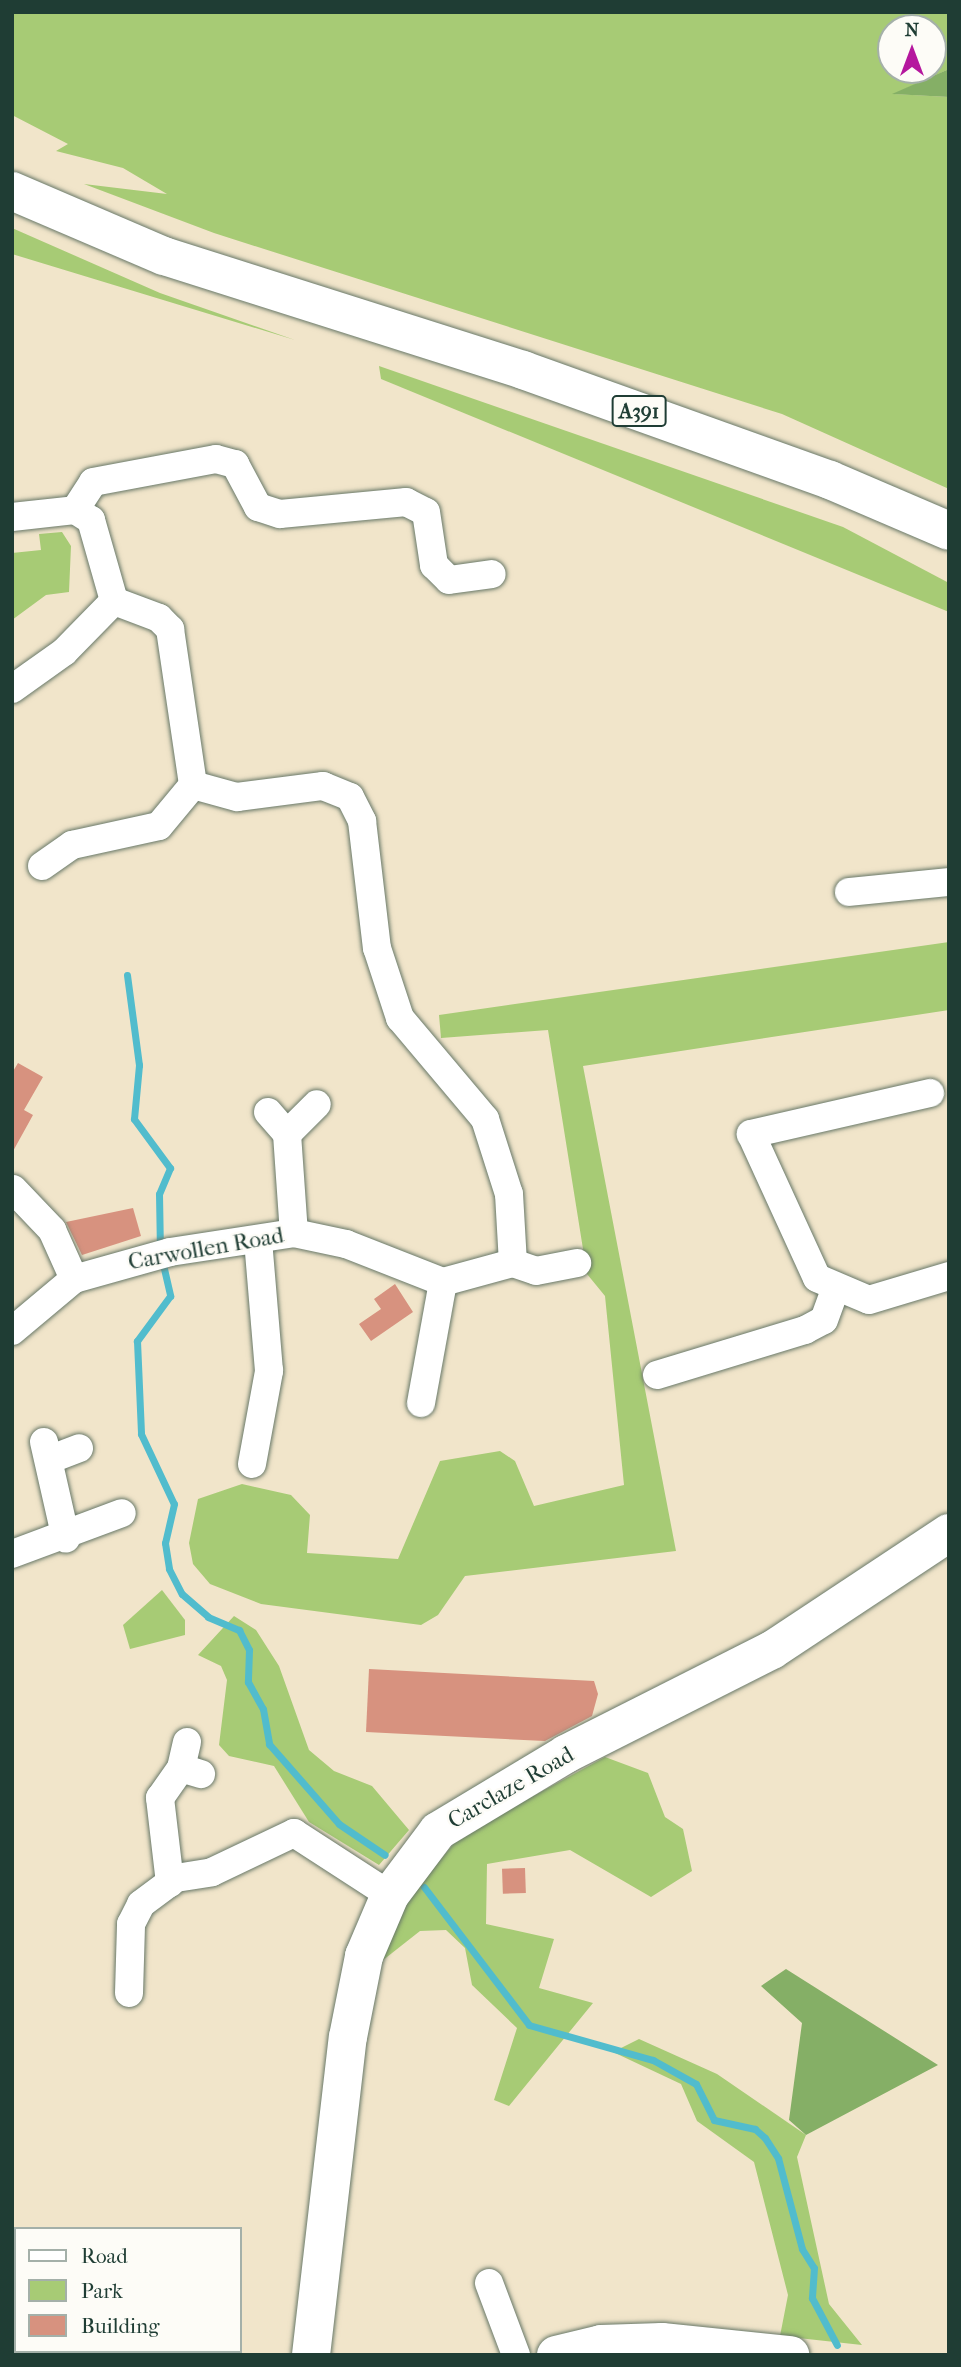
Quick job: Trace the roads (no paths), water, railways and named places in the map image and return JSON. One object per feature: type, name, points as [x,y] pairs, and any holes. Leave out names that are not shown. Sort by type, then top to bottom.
[{"type":"main road","name":"A391","points":[[12,191],[164,256],[523,370],[830,480],[949,531]]},
{"type":"main road","name":"Carclaze Road","points":[[321,2352],[348,2037],[364,1956],[390,1895],[438,1831],[470,1807],[772,1650],[949,1533]]},
{"type":"main road","points":[[556,2355],[601,2344],[662,2342],[790,2355]]},
{"type":"street","points":[[75,510],[93,482],[216,459],[235,464],[248,477],[258,507],[280,514],[407,502],[426,512],[434,565],[449,580],[492,574]]},
{"type":"street","points":[[12,517],[75,510],[91,520],[114,601]]},
{"type":"street","points":[[12,689],[64,652],[114,601]]},
{"type":"street","points":[[42,866],[72,845],[159,827],[193,785],[170,629],[159,618],[114,601]]},
{"type":"street","points":[[193,785],[237,797],[323,786],[350,797],[362,821],[377,948],[400,1018],[485,1119],[509,1194],[513,1263]]},
{"type":"street","points":[[849,892],[949,882]]},
{"type":"street","points":[[930,1093],[751,1134],[799,1249],[817,1278],[835,1289],[870,1300],[949,1276]]},
{"type":"street","points":[[287,1134],[317,1104]]},
{"type":"street","points":[[268,1112],[287,1134],[294,1233]]},
{"type":"street","points":[[13,1189],[52,1230],[74,1279]]},
{"type":"street","name":"Carwollen Road","points":[[12,1331],[74,1279],[162,1254],[294,1233],[346,1244],[443,1282]]},
{"type":"street","points":[[252,1464],[269,1371],[258,1240]]},
{"type":"street","points":[[421,1403],[443,1282],[488,1275],[513,1263],[536,1271],[577,1263]]},
{"type":"street","points":[[657,1375],[805,1330],[824,1320],[835,1289]]},
{"type":"street","points":[[66,1539],[47,1451],[79,1448]]},
{"type":"street","points":[[12,1555],[66,1539],[122,1514]]},
{"type":"street","points":[[170,1883],[160,1798],[190,1761]]},
{"type":"street","points":[[129,1993],[131,1924],[141,1904],[170,1883],[212,1872],[293,1833],[390,1895]]},
{"type":"street","points":[[489,2283],[516,2355]]},
{"type":"waterway","points":[[127,975],[139,1065],[134,1119],[170,1168],[159,1194],[160,1249]]},
{"type":"waterway","points":[[162,1260],[170,1296],[137,1341],[141,1434],[174,1504],[165,1543],[169,1569],[182,1594],[208,1617],[239,1630],[249,1650],[248,1682],[263,1709],[269,1744],[339,1824],[385,1855]]},
{"type":"waterway","points":[[424,1887],[529,2025],[653,2060],[696,2084],[714,2120],[755,2129],[765,2138],[778,2158],[802,2249],[814,2268],[812,2298],[837,2345]]}]
